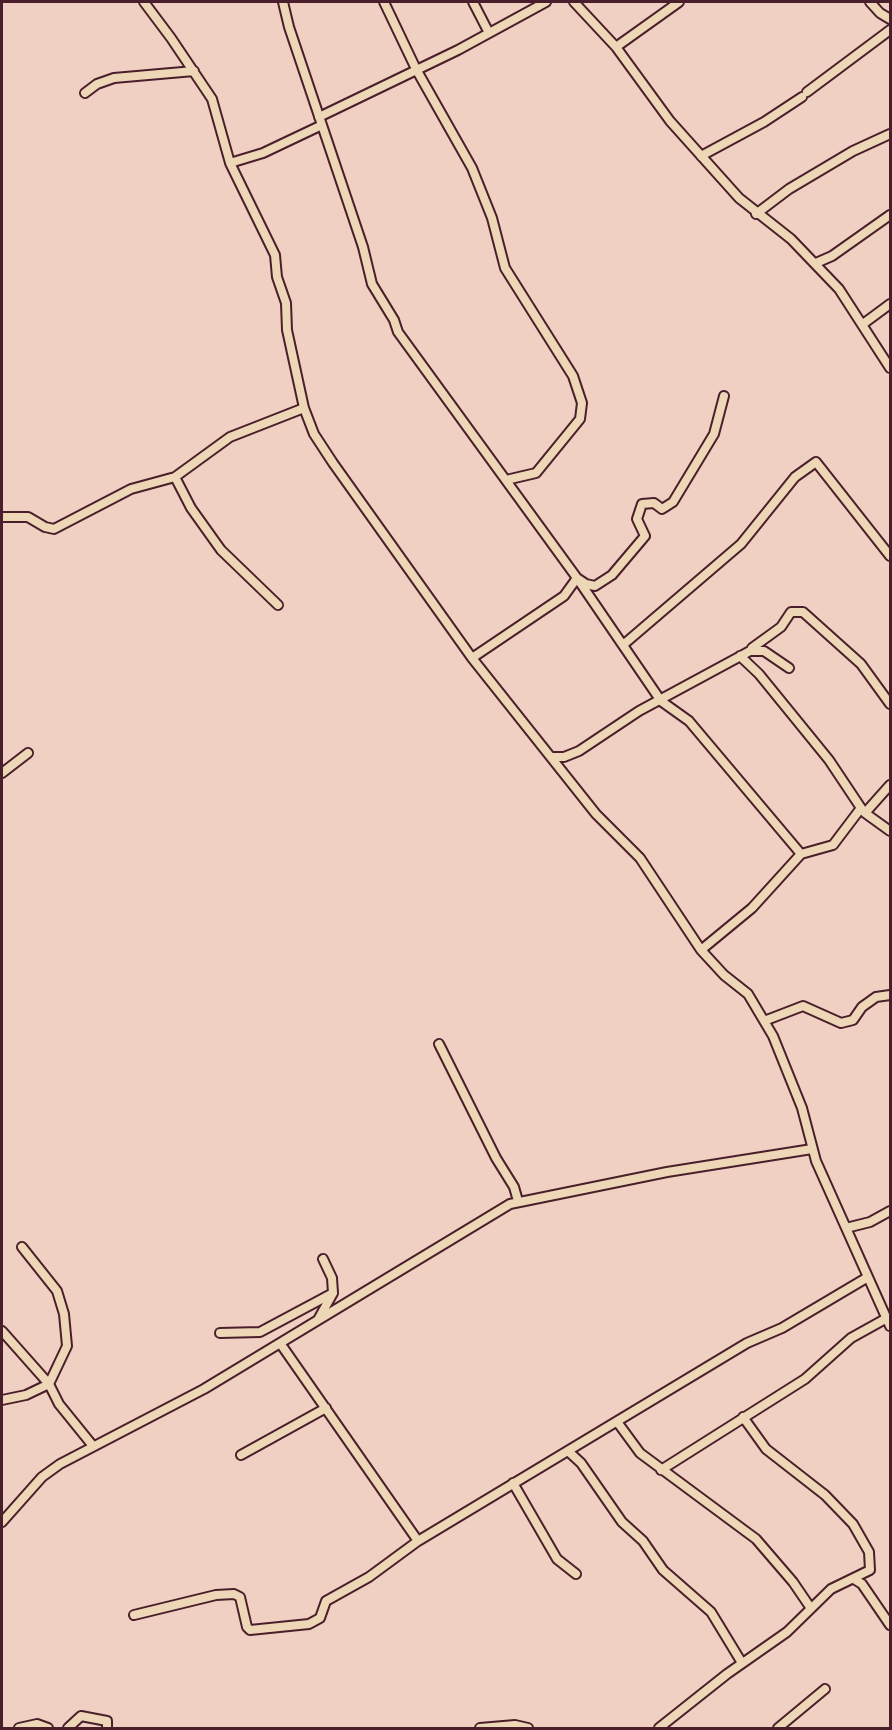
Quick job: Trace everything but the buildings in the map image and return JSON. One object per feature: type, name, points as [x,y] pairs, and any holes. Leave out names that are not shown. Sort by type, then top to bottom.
[{"type":"street","points":[[144,2],[194,70],[212,99],[230,163],[275,255],[277,277],[286,303],[287,330],[304,408],[314,434],[472,658],[596,814],[640,858],[701,950],[724,975],[748,994],[774,1036],[802,1108],[812,1149],[889,1322],[851,1338],[808,1377],[662,1470]]},
{"type":"street","points":[[283,2],[363,247],[372,284],[394,320],[398,332],[577,578],[661,701],[689,721],[801,854]]},
{"type":"street","points":[[384,2],[416,69],[472,168],[492,218],[505,268],[573,376],[582,403],[580,419],[536,473],[506,480]]},
{"type":"street","points":[[473,2],[489,33]]},
{"type":"street","points":[[230,163],[263,153],[416,69],[546,2]]},
{"type":"street","points":[[574,2],[616,47],[661,110],[701,156],[756,214],[791,239],[816,263],[848,300],[891,368]]},
{"type":"street","points":[[616,47],[680,2]]},
{"type":"street","points":[[870,2],[880,13],[891,20]]},
{"type":"street","points":[[701,156],[771,117],[891,30]]},
{"type":"street","points":[[85,93],[96,84],[114,78],[194,70]]},
{"type":"street","points":[[756,214],[789,189],[853,151],[891,134]]},
{"type":"street","points":[[816,263],[832,256],[891,215]]},
{"type":"street","points":[[862,324],[891,304]]},
{"type":"street","points":[[577,578],[586,584],[595,586],[608,578],[645,536],[638,519],[642,504],[654,503],[662,509],[673,502],[714,434],[724,396]]},
{"type":"street","points":[[2,517],[28,517],[45,528],[54,529],[131,489],[175,477],[230,437],[304,408]]},
{"type":"street","points":[[623,645],[741,544],[795,477],[816,462],[891,556]]},
{"type":"street","points":[[175,477],[191,508],[221,550],[278,605]]},
{"type":"street","points":[[472,658],[564,596],[577,578]]},
{"type":"street","points":[[551,757],[564,757],[579,751],[621,722],[743,654],[781,627],[791,612],[803,612],[861,664],[891,704]]},
{"type":"street","points":[[743,654],[758,649],[789,668]]},
{"type":"street","points":[[743,654],[829,760],[863,810],[891,831]]},
{"type":"street","points":[[2,773],[28,753]]},
{"type":"street","points":[[560,768],[564,757]]},
{"type":"street","points":[[701,950],[752,908],[801,854],[833,845],[863,810],[891,785]]},
{"type":"street","points":[[764,1021],[803,1006],[842,1023],[853,1020],[862,1007],[876,997],[891,995]]},
{"type":"street","points":[[440,1044],[488,1142],[514,1187],[518,1201]]},
{"type":"street","points":[[2,1522],[50,1471],[93,1446],[204,1389],[518,1201],[667,1172],[812,1149]]},
{"type":"street","points":[[846,1227],[870,1222],[891,1211]]},
{"type":"street","points":[[2,1400],[26,1395],[48,1384],[67,1346],[64,1314],[57,1291],[22,1247]]},
{"type":"street","points":[[318,1320],[333,1293],[332,1278],[323,1258]]},
{"type":"street","points":[[134,1615],[216,1595],[234,1594],[240,1597],[247,1627],[250,1630],[309,1624],[320,1618],[326,1601],[369,1577],[418,1541],[750,1342],[782,1328],[868,1277]]},
{"type":"street","points":[[220,1333],[260,1332],[333,1293]]},
{"type":"street","points":[[2,1331],[48,1384],[59,1404],[93,1446]]},
{"type":"street","points":[[280,1343],[418,1541]]},
{"type":"street","points":[[241,1455],[267,1443],[326,1408]]},
{"type":"street","points":[[659,1728],[787,1632],[810,1607],[837,1585],[865,1575],[872,1564],[862,1536],[853,1524],[825,1495],[766,1449],[743,1417]]},
{"type":"street","points":[[618,1423],[636,1449],[756,1539],[794,1582],[810,1607]]},
{"type":"street","points":[[569,1452],[581,1463],[622,1521],[644,1541],[663,1570],[711,1612],[742,1664]]},
{"type":"street","points":[[513,1483],[557,1559],[576,1574]]},
{"type":"street","points":[[862,1584],[865,1575]]},
{"type":"street","points":[[854,1579],[862,1584],[891,1625]]},
{"type":"street","points":[[778,1728],[825,1689]]},
{"type":"street","points":[[68,1728],[81,1716],[107,1721],[107,1728]]},
{"type":"street","points":[[667,1721],[674,1728]]},
{"type":"street","points":[[19,1728],[37,1724],[48,1728]]},
{"type":"street","points":[[480,1728],[515,1725],[528,1728]]}]
